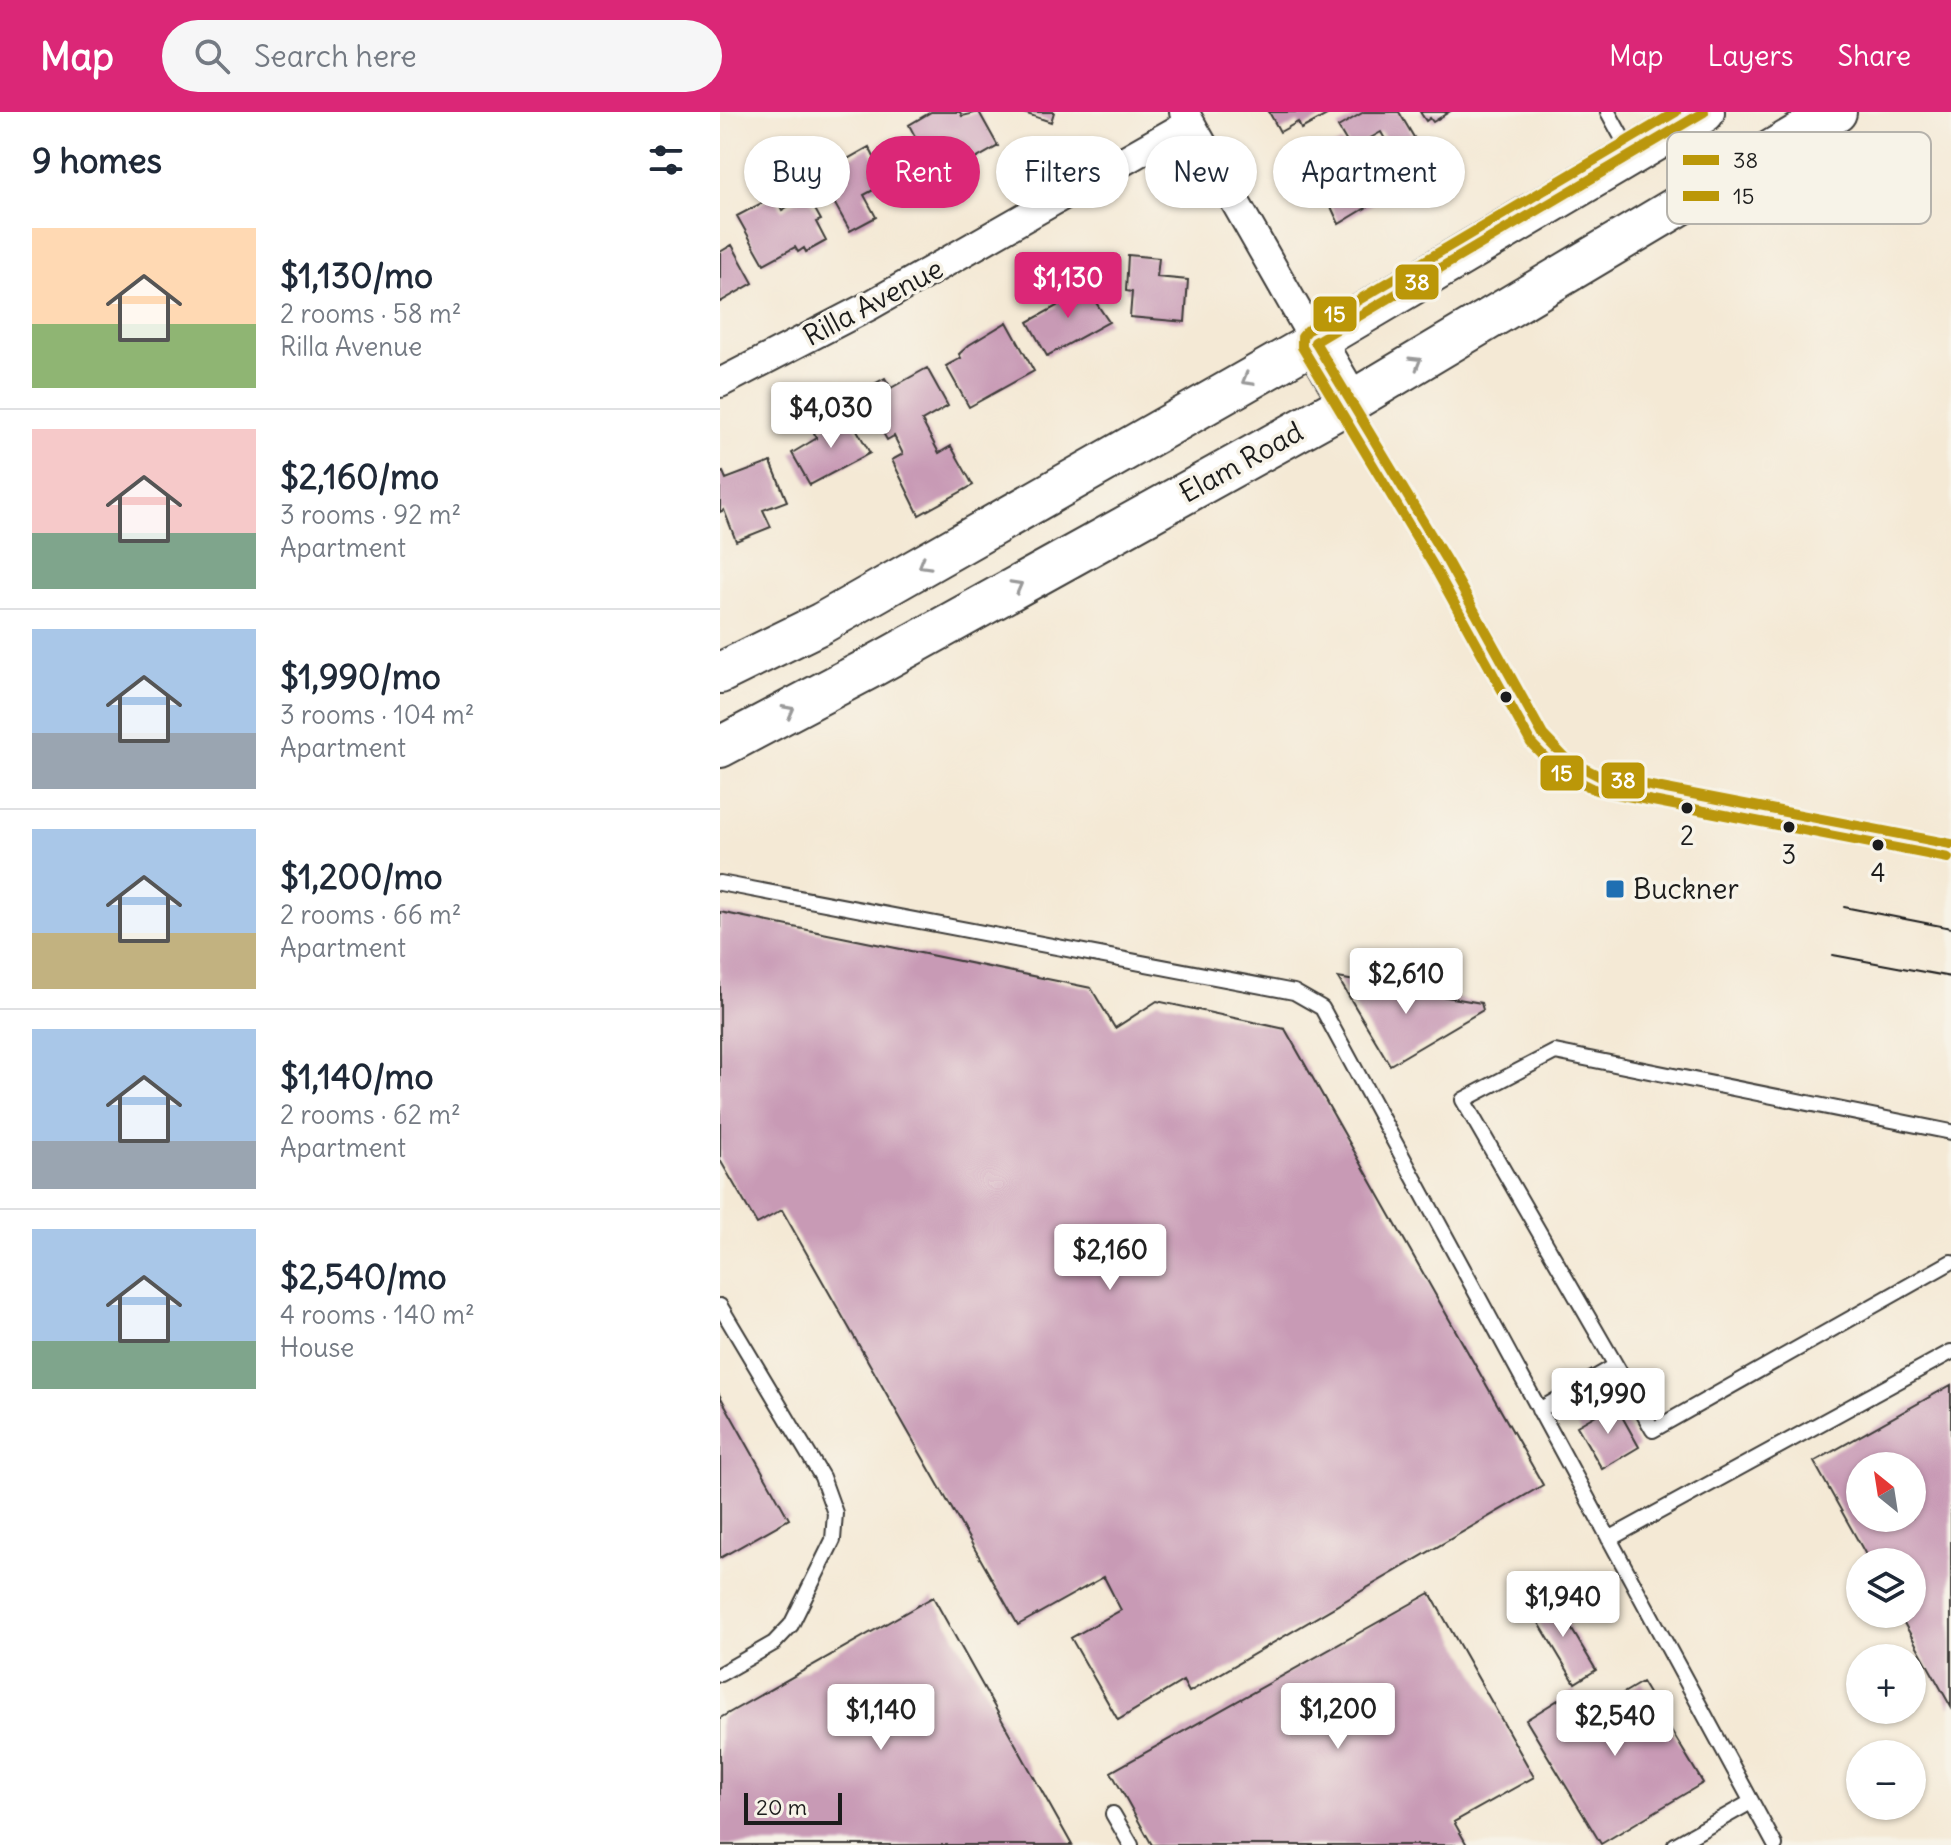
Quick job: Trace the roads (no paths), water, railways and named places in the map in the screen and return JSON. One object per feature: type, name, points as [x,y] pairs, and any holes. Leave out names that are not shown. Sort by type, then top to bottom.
[{"type":"main road","points":[[1669,132],[1704,112]]},
{"type":"main road","name":"Elam Road","points":[[1802,132],[1836,112]]},
{"type":"main road","points":[[720,673],[822,623],[1315,342],[1667,133]]},
{"type":"main road","points":[[1631,154],[1663,213]]},
{"type":"main road","name":"Elam Road","points":[[720,747],[1350,402],[1667,211]]},
{"type":"main road","points":[[1315,342],[1350,402]]},
{"type":"street","points":[[1187,118],[1315,342]]},
{"type":"street","name":"Rilla Avenue","points":[[720,383],[869,306],[1187,118]]},
{"type":"lane","points":[[1608,112],[1631,154]]},
{"type":"lane","points":[[720,883],[1294,992],[1322,1008],[1775,1845]]},
{"type":"lane","points":[[1951,1132],[1555,1052],[1463,1100],[1653,1430],[1951,1262]]},
{"type":"lane","points":[[720,1306],[822,1477],[835,1513],[833,1540],[791,1625],[774,1643],[720,1674]]},
{"type":"lane","points":[[1609,1539],[1951,1352]]},
{"type":"lane","points":[[1539,1410],[1615,1366]]},
{"type":"lane","points":[[1675,1845],[1751,1802]]},
{"type":"lane","points":[[1113,1814],[1131,1845]]},
{"type":"tram line","points":[[1844,907],[1951,928]]},
{"type":"tram line","points":[[1833,955],[1951,977]]},
{"type":"place","name":"2","points":[[1687,808]]},
{"type":"place","name":"3","points":[[1789,827]]},
{"type":"place","name":"4","points":[[1878,845]]},
{"type":"place","name":"Buckner","points":[[1615,889]]}]
